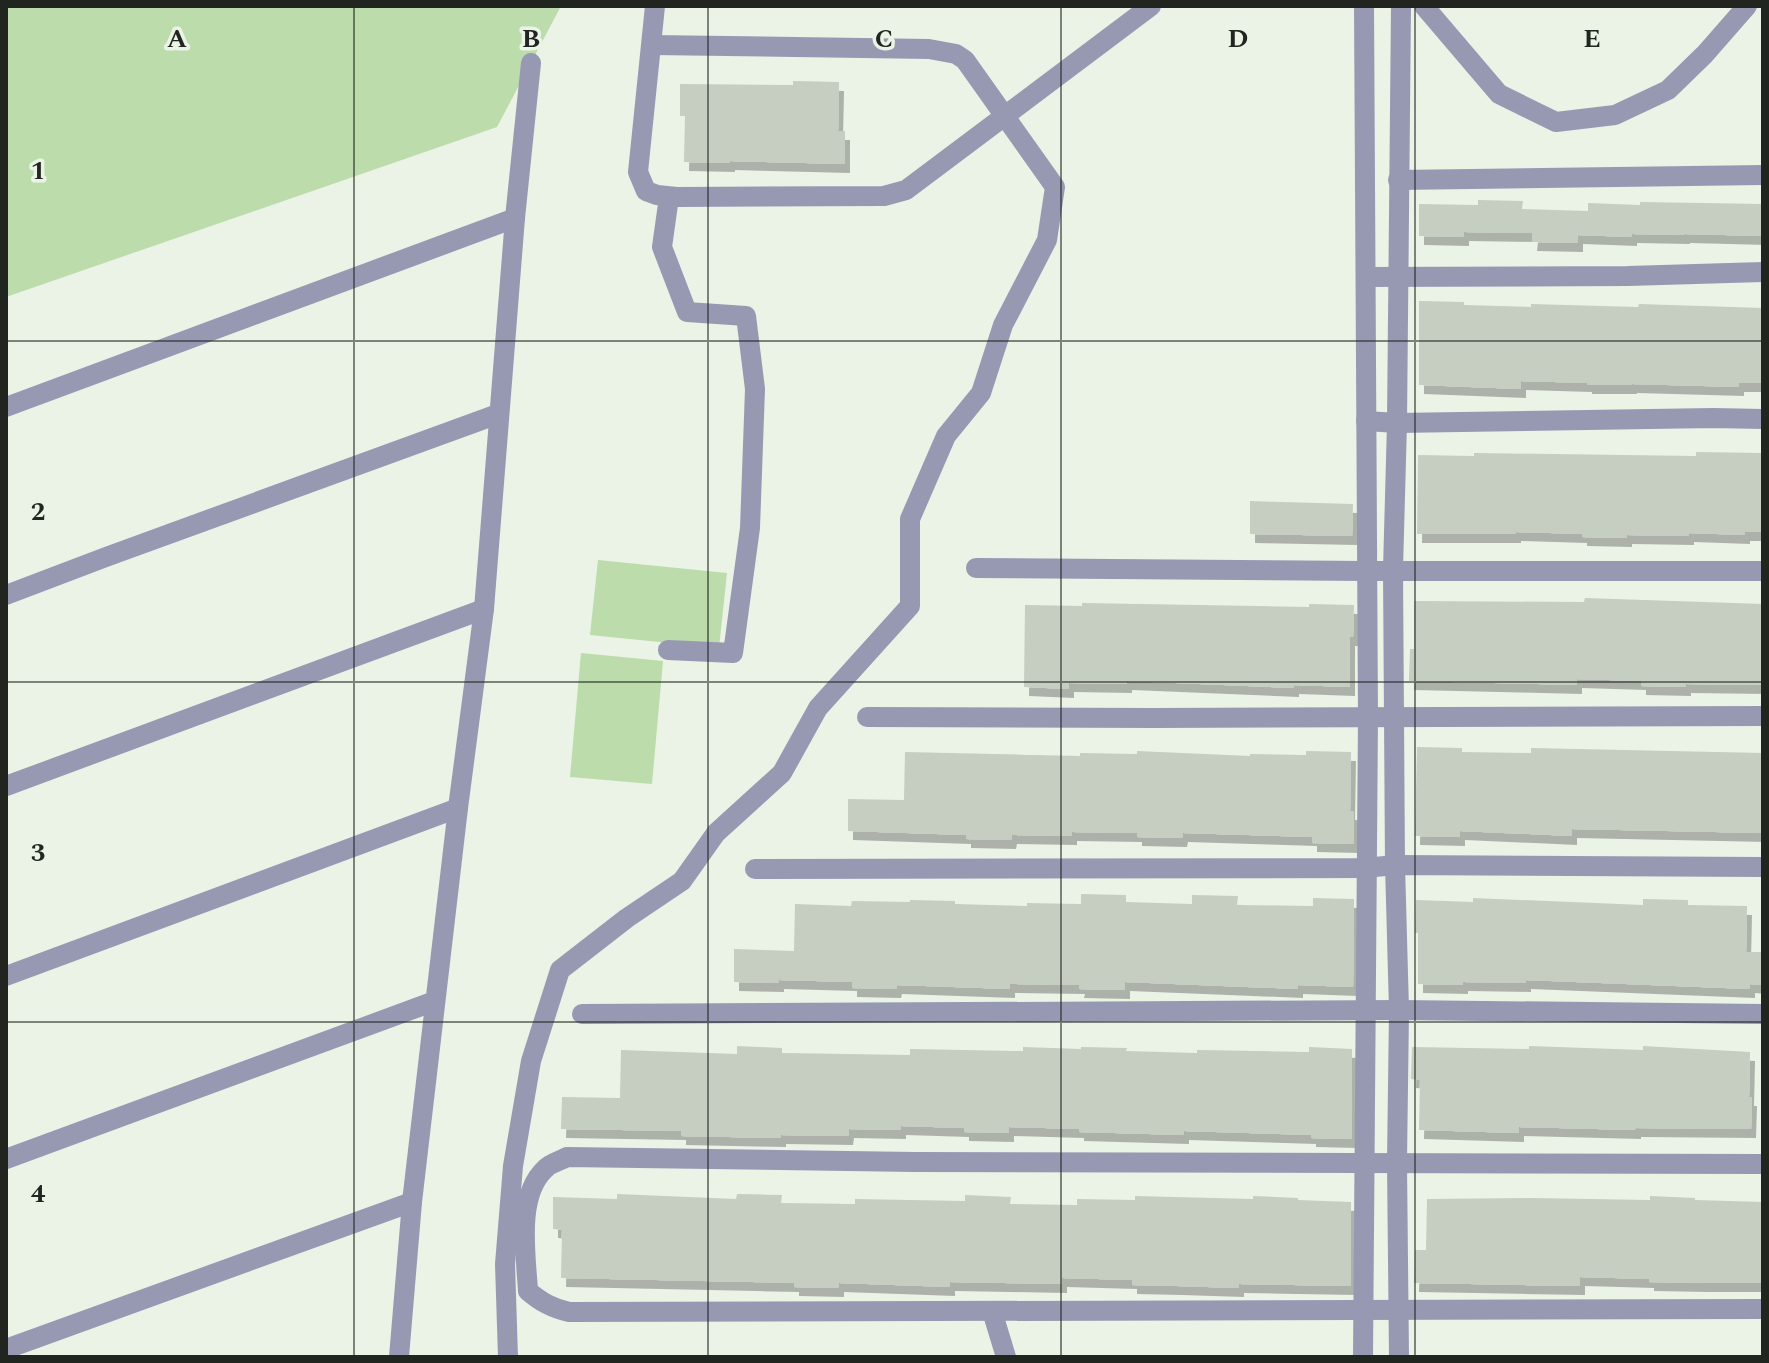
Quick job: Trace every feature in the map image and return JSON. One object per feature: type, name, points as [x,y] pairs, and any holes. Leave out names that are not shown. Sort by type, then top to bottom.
[{"type":"street","points":[[655,6],[638,172],[646,191],[669,197],[884,196],[906,190],[1151,6]]},
{"type":"street","points":[[1363,1357],[1368,717],[1364,6]]},
{"type":"street","points":[[1399,1357],[1399,1010],[1393,570],[1401,6]]},
{"type":"street","points":[[1424,6],[1499,94],[1556,122],[1615,115],[1668,90],[1747,6]]},
{"type":"street","points":[[508,1357],[505,1264],[513,1166],[531,1061],[560,970],[627,918],[682,881],[716,833],[782,773],[818,708],[910,606],[910,519],[946,436],[981,393],[1003,325],[1047,240],[1055,187],[965,60],[956,54],[929,49],[652,45]]},
{"type":"street","points":[[399,1357],[412,1202],[484,609],[498,414],[531,63]]},
{"type":"street","points":[[1398,180],[1763,175]]},
{"type":"street","points":[[668,650],[733,653],[750,528],[755,389],[746,316],[687,312],[662,247],[669,197]]},
{"type":"street","points":[[6,407],[515,218]]},
{"type":"street","points":[[1366,277],[1763,272]]},
{"type":"street","points":[[6,595],[498,414]]},
{"type":"street","points":[[1366,421],[1763,419]]},
{"type":"street","points":[[976,568],[1763,571]]},
{"type":"street","points":[[6,786],[484,609]]},
{"type":"street","points":[[867,717],[1763,716]]},
{"type":"street","points":[[6,976],[458,808]]},
{"type":"street","points":[[755,869],[1365,868],[1395,865],[1763,867]]},
{"type":"street","points":[[6,1159],[435,1001]]},
{"type":"street","points":[[582,1014],[1399,1010],[1763,1014]]},
{"type":"street","points":[[1763,1164],[915,1162],[567,1157],[547,1166],[531,1188],[525,1239],[528,1291],[540,1302],[569,1312],[1763,1309]]},
{"type":"street","points":[[6,1349],[412,1202]]},
{"type":"street","points":[[992,1311],[1006,1357]]},
{"type":"green space","points":[[6,6],[561,6],[497,127],[6,297]]},
{"type":"green space","points":[[598,560],[727,573],[719,648],[590,635]]},
{"type":"green space","points":[[581,653],[663,661],[652,784],[570,777]]},
{"type":"building","points":[[793,81],[839,82],[838,131],[845,131],[845,164],[684,162],[685,116],[680,116],[680,84],[793,85]]},
{"type":"building","points":[[1478,200],[1523,201],[1522,209],[1588,211],[1588,203],[1763,204],[1763,236],[1578,235],[1578,243],[1532,242],[1533,233],[1464,232],[1464,237],[1419,236],[1419,204],[1478,205]]},
{"type":"building","points":[[1419,301],[1531,307],[1531,304],[1638,307],[1639,304],[1763,308],[1763,383],[1739,383],[1739,387],[1521,381],[1521,389],[1419,385]]},
{"type":"building","points":[[1696,452],[1763,453],[1763,532],[1745,532],[1745,535],[1627,535],[1627,538],[1516,532],[1417,534],[1418,455],[1696,456]]},
{"type":"building","points":[[1250,501],[1353,504],[1352,536],[1250,534]]},
{"type":"building","points":[[1585,598],[1763,604],[1763,685],[1641,686],[1641,681],[1577,679],[1577,685],[1409,681],[1410,649],[1414,649],[1414,601],[1584,602]]},
{"type":"building","points":[[1082,603],[1354,605],[1353,637],[1350,637],[1350,687],[1294,685],[1294,688],[1127,681],[1127,684],[1069,683],[1069,689],[1024,687],[1025,605],[1082,606]]},
{"type":"building","points":[[1417,747],[1462,748],[1462,752],[1531,753],[1531,748],[1763,753],[1763,833],[1572,829],[1572,836],[1460,831],[1460,837],[1415,836]]},
{"type":"building","points":[[1137,751],[1250,756],[1306,755],[1306,751],[1351,752],[1350,811],[1354,811],[1354,844],[1312,843],[1312,837],[1183,833],[1182,838],[1137,837],[1137,833],[1072,832],[1072,836],[1012,835],[1011,840],[966,839],[966,835],[848,831],[848,799],[904,800],[905,752],[1080,756],[1080,753],[1137,754]]},
{"type":"building","points":[[1081,894],[1126,895],[1126,902],[1192,904],[1192,895],[1238,896],[1237,905],[1313,906],[1313,898],[1354,899],[1353,987],[1298,985],[1298,989],[1125,982],[1125,990],[1079,989],[1080,985],[1010,984],[1010,989],[897,985],[896,989],[852,988],[852,982],[734,982],[734,949],[794,951],[795,904],[851,906],[852,901],[910,900],[1027,906],[1027,903],[1081,904]]},
{"type":"building","points":[[1473,898],[1643,905],[1643,899],[1688,900],[1688,905],[1747,906],[1746,952],[1763,952],[1763,985],[1750,984],[1750,989],[1526,980],[1526,983],[1418,984],[1416,900],[1473,902]]},
{"type":"building","points":[[737,1046],[782,1048],[782,1053],[910,1055],[910,1049],[1023,1051],[1023,1047],[1127,1048],[1126,1051],[1197,1053],[1197,1050],[1309,1052],[1309,1047],[1352,1049],[1352,1139],[1311,1138],[1311,1135],[1184,1131],[1184,1135],[1009,1127],[1009,1133],[901,1126],[901,1130],[849,1129],[848,1136],[781,1135],[781,1138],[681,1136],[681,1131],[561,1129],[562,1097],[620,1098],[621,1050],[737,1054]]},
{"type":"building","points":[[1529,1046],[1643,1050],[1643,1046],[1750,1052],[1751,1129],[1519,1127],[1519,1133],[1419,1130],[1420,1080],[1411,1079],[1412,1047],[1529,1049]]},
{"type":"building","points":[[617,1194],[736,1199],[737,1194],[782,1195],[781,1203],[855,1204],[855,1199],[965,1201],[965,1195],[1011,1197],[1010,1204],[1077,1205],[1077,1199],[1135,1200],[1135,1196],[1253,1199],[1253,1196],[1351,1202],[1351,1286],[1239,1284],[1239,1288],[1132,1285],[1132,1280],[1062,1278],[1062,1284],[950,1282],[950,1287],[839,1283],[839,1288],[794,1287],[794,1283],[561,1278],[562,1230],[553,1229],[553,1197],[617,1199]]},
{"type":"building","points":[[1650,1196],[1763,1202],[1763,1283],[1649,1282],[1649,1279],[1580,1277],[1580,1286],[1414,1283],[1415,1250],[1426,1250],[1427,1199],[1650,1200]]}]
